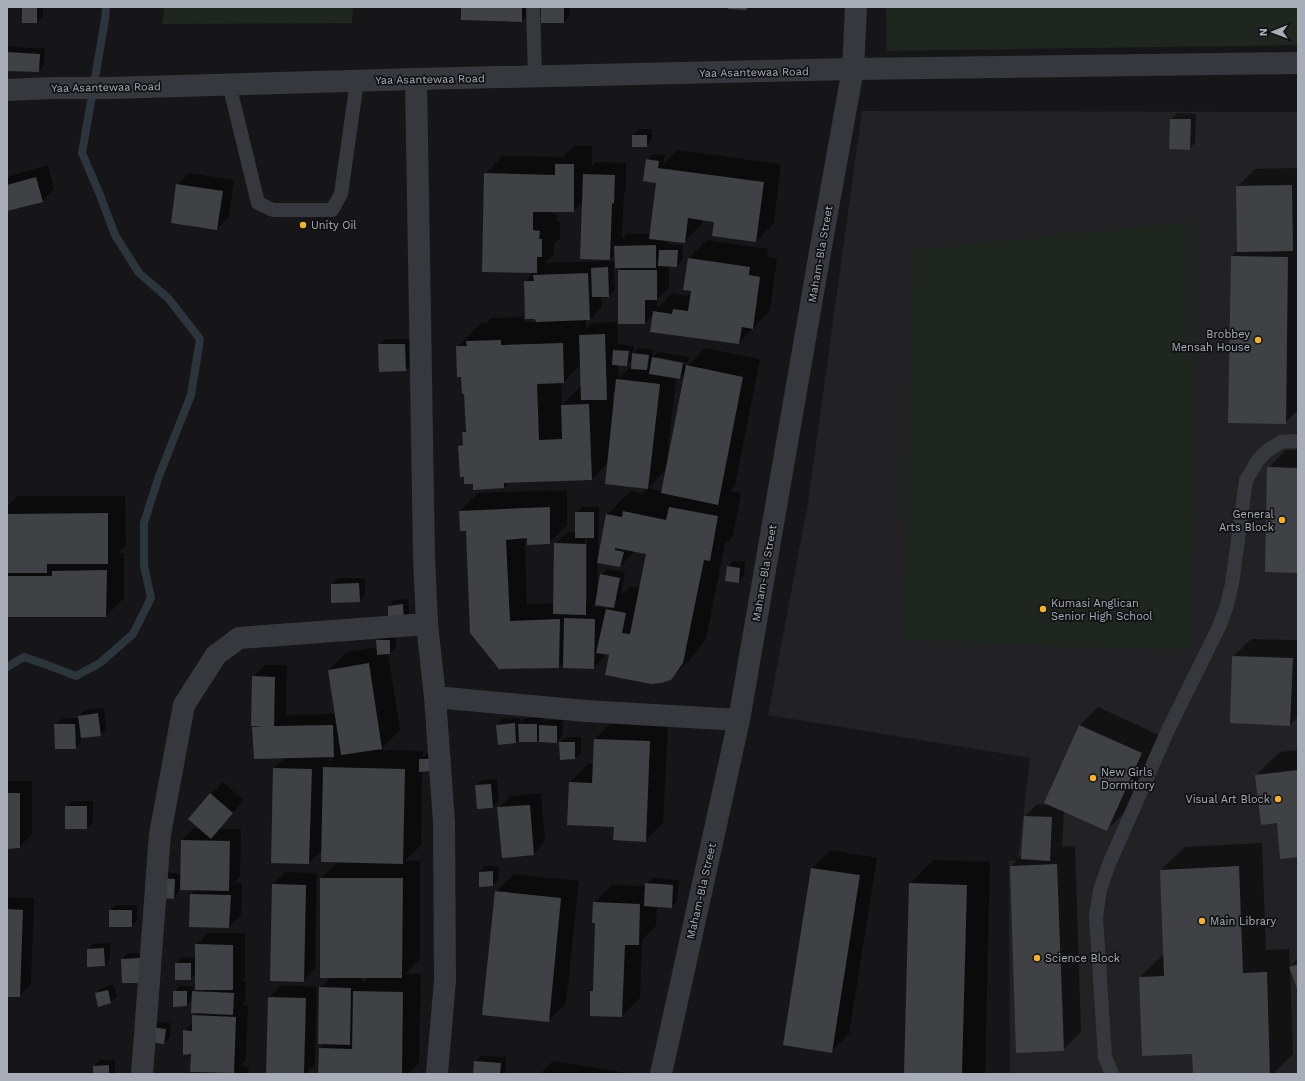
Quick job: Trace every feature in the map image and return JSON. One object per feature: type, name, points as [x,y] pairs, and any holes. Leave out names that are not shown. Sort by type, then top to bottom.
[{"type":"street","name":"Maham-Bla Street","points":[[661,1074],[739,720],[822,236],[853,69],[856,7]]},
{"type":"street","name":"Yaa Asantewaa Road","points":[[7,90],[853,69],[1298,63]]},
{"type":"street","points":[[416,79],[424,556],[427,624],[435,697],[444,822],[445,980],[438,1074]]},
{"type":"street","points":[[142,1074],[160,834],[184,705],[216,655],[239,638],[427,624]]},
{"type":"street","points":[[435,697],[586,711],[739,720]]},
{"type":"lane","points":[[533,7],[535,77]]},
{"type":"lane","points":[[229,84],[258,203],[273,210],[332,210],[341,194],[357,81]]},
{"type":"lane","points":[[1112,1074],[1105,1057],[1096,917],[1100,890],[1109,864],[1168,730],[1219,627],[1227,605],[1232,584],[1246,480],[1258,460],[1268,450],[1281,442],[1298,441]]},
{"type":"shaded area","points":[[165,7],[353,7],[352,23],[162,24]]},
{"type":"shaded area","points":[[886,7],[1298,7],[1298,45],[887,51]]},
{"type":"shaded area","name":"Kumasi Anglican Senior High School","points":[[862,111],[1298,112],[1298,1074],[1010,1074],[1009,861],[1018,861],[1030,758],[768,715],[808,503]]},
{"type":"shaded area","points":[[1195,222],[1192,650],[903,640],[914,250]]},
{"type":"building","points":[[22,7],[37,7],[37,23],[22,23]]},
{"type":"building","points":[[461,7],[522,7],[522,22],[461,20]]},
{"type":"building","points":[[541,7],[564,7],[564,23],[541,23]]},
{"type":"building","points":[[728,7],[748,7],[746,10],[728,9]]},
{"type":"building","points":[[7,52],[40,54],[39,72],[7,71]]},
{"type":"building","points":[[1170,119],[1191,119],[1190,150],[1169,149]]},
{"type":"building","points":[[632,135],[647,135],[647,147],[632,147]]},
{"type":"building","points":[[646,159],[659,161],[658,168],[764,182],[756,242],[712,236],[714,222],[688,218],[685,243],[649,239],[656,183],[643,181]]},
{"type":"building","points":[[555,164],[574,164],[574,212],[533,212],[533,230],[540,231],[539,239],[542,239],[542,257],[537,257],[537,273],[482,272],[484,173],[555,175]]},
{"type":"building","points":[[583,174],[615,175],[614,204],[612,203],[610,260],[580,259]]},
{"type":"building","points":[[36,177],[43,202],[7,211],[7,185]]},
{"type":"building","points":[[176,184],[223,191],[217,230],[171,223]]},
{"type":"building","points":[[1292,185],[1293,251],[1237,252],[1236,186]]},
{"type":"building","points":[[656,245],[656,268],[615,268],[614,246]]},
{"type":"building","points":[[659,250],[678,250],[677,267],[658,266]]},
{"type":"building","name":"Brobbey Mensah House","points":[[1231,256],[1288,257],[1286,424],[1228,423]]},
{"type":"building","points":[[688,258],[750,267],[749,275],[760,277],[753,329],[742,327],[739,344],[650,332],[653,311],[672,314],[673,309],[688,311],[691,291],[683,290]]},
{"type":"building","points":[[608,267],[609,297],[592,297],[591,268]]},
{"type":"building","points":[[618,270],[657,270],[657,300],[645,300],[645,324],[618,324]]},
{"type":"building","points":[[588,273],[590,320],[536,322],[535,319],[525,319],[524,281],[534,281],[533,275]]},
{"type":"building","points":[[605,334],[607,400],[581,400],[579,335]]},
{"type":"building","points":[[501,340],[501,345],[563,343],[564,383],[537,384],[539,440],[562,439],[561,405],[589,404],[592,480],[504,483],[504,488],[473,490],[473,484],[464,484],[464,477],[460,477],[458,446],[463,445],[462,432],[466,432],[464,394],[462,394],[461,377],[457,377],[456,346],[467,346],[466,341]]},
{"type":"building","points":[[378,344],[405,344],[406,371],[379,372]]},
{"type":"building","points":[[613,350],[629,351],[627,366],[612,365]]},
{"type":"building","points":[[632,353],[649,355],[647,370],[631,369]]},
{"type":"building","points":[[652,357],[683,363],[680,379],[649,374]]},
{"type":"building","points":[[686,365],[743,377],[718,505],[661,493]]},
{"type":"building","points":[[616,379],[660,384],[648,489],[605,484]]},
{"type":"building","name":"General Arts Block","points":[[1267,467],[1298,468],[1298,573],[1265,572]]},
{"type":"building","points":[[550,507],[550,544],[527,545],[527,538],[506,540],[510,621],[560,619],[559,668],[499,669],[470,633],[466,531],[460,531],[459,511]]},
{"type":"building","points":[[669,507],[718,516],[710,561],[704,560],[683,663],[671,680],[661,683],[651,684],[605,675],[609,655],[596,653],[606,609],[626,613],[622,633],[630,634],[646,554],[615,548],[615,550],[624,552],[620,567],[597,563],[606,514],[622,517],[623,511],[666,520]]},
{"type":"building","points":[[575,512],[594,512],[594,538],[575,538]]},
{"type":"building","points":[[108,513],[108,564],[47,564],[47,573],[7,573],[7,514]]},
{"type":"building","points":[[554,543],[586,544],[586,615],[553,614]]},
{"type":"building","points":[[727,566],[740,568],[739,583],[725,581]]},
{"type":"building","points":[[107,570],[106,617],[7,617],[7,576],[52,576],[52,571]]},
{"type":"building","points":[[600,574],[620,578],[614,608],[595,605]]},
{"type":"building","points":[[359,583],[360,602],[331,603],[331,584]]},
{"type":"building","points":[[403,604],[404,621],[388,622],[388,606]]},
{"type":"building","points":[[564,618],[595,619],[594,669],[563,668]]},
{"type":"building","points":[[376,640],[390,640],[390,654],[377,655]]},
{"type":"building","points":[[1232,656],[1293,658],[1290,726],[1230,723]]},
{"type":"building","points":[[369,663],[382,749],[341,755],[328,670]]},
{"type":"building","points":[[252,676],[275,677],[274,726],[333,725],[334,757],[254,759],[252,727],[263,726],[251,726]]},
{"type":"building","points":[[98,713],[101,736],[81,738],[78,716]]},
{"type":"building","points":[[515,723],[516,743],[498,745],[496,725]]},
{"type":"building","points":[[54,724],[75,724],[76,749],[55,749]]},
{"type":"building","points":[[518,724],[537,724],[537,742],[519,742]]},
{"type":"building","points":[[539,725],[557,726],[557,743],[539,742]]},
{"type":"building","name":"New Girls Dormitory","points":[[1079,725],[1142,753],[1107,831],[1044,803]]},
{"type":"building","points":[[594,739],[650,741],[646,842],[613,840],[614,827],[567,825],[569,782],[592,783]]},
{"type":"building","points":[[559,742],[575,742],[575,759],[560,760]]},
{"type":"building","points":[[419,759],[432,759],[432,771],[419,772]]},
{"type":"building","points":[[323,767],[405,769],[403,864],[321,862]]},
{"type":"building","points":[[273,768],[312,769],[309,864],[271,863]]},
{"type":"building","name":"Visual Art Block","points":[[1298,770],[1298,857],[1280,859],[1277,823],[1261,825],[1255,775]]},
{"type":"building","points":[[491,784],[493,808],[477,809],[475,785]]},
{"type":"building","points":[[7,793],[20,793],[20,848],[7,849]]},
{"type":"building","points":[[210,793],[233,813],[211,839],[188,819]]},
{"type":"building","points":[[530,805],[534,855],[502,858],[497,807]]},
{"type":"building","points":[[65,806],[87,806],[87,829],[65,829]]},
{"type":"building","points":[[1024,816],[1052,817],[1050,861],[1021,859]]},
{"type":"building","points":[[181,840],[230,841],[229,891],[180,890]]},
{"type":"building","name":"Science Block","points":[[1057,864],[1064,1051],[1016,1053],[1010,866]]},
{"type":"building","name":"Main Library","points":[[1239,866],[1243,973],[1267,972],[1270,1074],[1193,1074],[1192,1054],[1142,1056],[1139,977],[1164,976],[1160,870]]},
{"type":"building","points":[[811,868],[860,875],[832,1053],[783,1045]]},
{"type":"building","points":[[493,871],[493,886],[479,887],[479,872]]},
{"type":"building","points":[[161,878],[175,879],[174,899],[160,898]]},
{"type":"building","points":[[320,878],[403,878],[402,978],[320,978]]},
{"type":"building","points":[[645,883],[673,885],[672,908],[644,906]]},
{"type":"building","points":[[909,883],[967,885],[962,1074],[904,1074]]},
{"type":"building","points":[[272,884],[306,885],[304,982],[270,981]]},
{"type":"building","points":[[495,891],[561,898],[549,1022],[482,1015]]},
{"type":"building","points":[[190,894],[231,895],[229,928],[189,927]]},
{"type":"building","points":[[593,902],[640,904],[639,945],[625,945],[622,1017],[590,1016],[590,991],[593,991],[595,923],[592,923]]},
{"type":"building","points":[[7,909],[23,910],[20,997],[7,997]]},
{"type":"building","points":[[109,910],[132,910],[132,927],[109,927]]},
{"type":"building","points":[[195,944],[233,945],[233,990],[195,990]]},
{"type":"building","points":[[104,948],[105,966],[87,967],[87,949]]},
{"type":"building","points":[[140,958],[141,983],[122,983],[121,959]]},
{"type":"building","points":[[175,963],[191,963],[191,980],[175,980]]},
{"type":"building","points":[[1298,964],[1298,991],[1289,967]]},
{"type":"building","points":[[319,987],[351,988],[350,1045],[318,1044]]},
{"type":"building","points":[[108,990],[111,1003],[98,1007],[95,993]]},
{"type":"building","points":[[173,991],[187,991],[187,1006],[173,1007]]},
{"type":"building","points":[[192,991],[234,993],[233,1015],[191,1013]]},
{"type":"building","points":[[353,991],[403,992],[402,1074],[318,1074],[319,1048],[352,1049]]},
{"type":"building","points":[[268,997],[306,998],[304,1074],[266,1074]]},
{"type":"building","points":[[192,1015],[236,1017],[234,1073],[190,1072],[191,1054],[183,1055],[183,1030],[192,1031]]},
{"type":"building","points":[[151,1027],[166,1029],[164,1044],[149,1042]]},
{"type":"building","points":[[474,1061],[501,1063],[500,1074],[473,1074]]},
{"type":"building","points":[[109,1065],[109,1074],[93,1074],[93,1066]]},
{"type":"waterway","points":[[7,667],[24,657],[76,676],[100,663],[133,634],[151,598],[144,565],[144,523],[159,476],[191,395],[200,339],[168,298],[139,273],[115,235],[82,153],[106,7]]},
{"type":"place","name":"Unity Oil","points":[[303,225]]},
{"type":"place","name":"Brobbey Mensah House","points":[[1258,340]]},
{"type":"place","name":"General Arts Block","points":[[1282,520]]},
{"type":"place","name":"Kumasi Anglican Senior High School","points":[[1043,609]]},
{"type":"place","name":"New Girls Dormitory","points":[[1093,778]]},
{"type":"place","name":"Visual Art Block","points":[[1278,799]]},
{"type":"place","name":"Main Library","points":[[1202,921]]},
{"type":"place","name":"Science Block","points":[[1037,958]]}]
